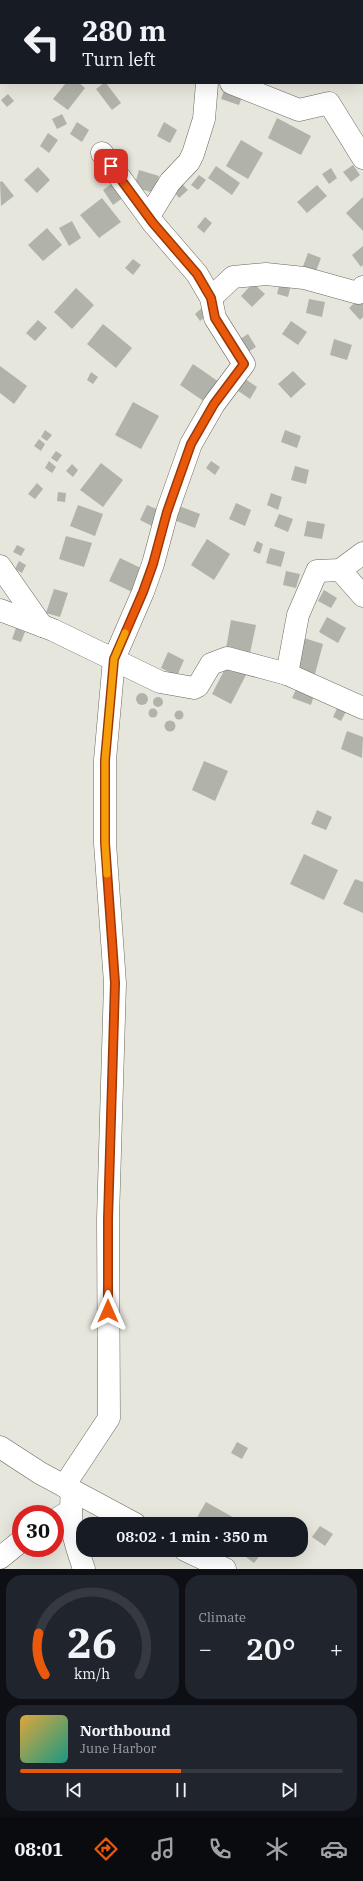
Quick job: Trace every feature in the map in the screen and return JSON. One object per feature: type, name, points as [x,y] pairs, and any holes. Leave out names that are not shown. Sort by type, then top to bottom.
[{"type":"street","points":[[149,216],[170,182],[189,162],[194,154],[204,119],[207,84]]},
{"type":"street","points":[[234,84],[299,110],[329,103],[363,158]]},
{"type":"street","points":[[65,1502],[109,1418],[108,1219],[115,983],[105,843],[105,760],[114,659],[143,592],[153,564],[167,512],[191,444],[214,404],[244,364],[215,318],[211,298],[197,274],[161,233],[102,153]]},
{"type":"street","points":[[211,298],[233,277],[266,274],[304,278],[358,293],[363,287]]},
{"type":"street","points":[[287,674],[298,615],[317,571],[340,570],[363,553]]},
{"type":"street","points":[[0,566],[42,626]]},
{"type":"street","points":[[340,570],[363,596]]},
{"type":"street","points":[[0,610],[42,626],[160,682],[194,688],[198,686],[211,664],[224,659],[287,674],[363,708]]},
{"type":"street","points":[[0,1447],[40,1473],[65,1502],[72,1536],[84,1569]]},
{"type":"street","points":[[65,1502],[113,1517]]},
{"type":"street","points":[[0,1558],[12,1548]]},
{"type":"street","points":[[200,1557],[225,1569]]},
{"type":"building","points":[[65,84],[80,84],[85,88],[68,110],[53,99]]},
{"type":"building","points":[[103,84],[107,84],[121,103],[112,110],[96,89]]},
{"type":"building","points":[[225,88],[243,94],[239,105],[221,99]]},
{"type":"building","points":[[8,94],[14,101],[7,107],[1,100]]},
{"type":"building","points":[[62,114],[67,124],[57,129],[52,119]]},
{"type":"building","points":[[277,118],[311,136],[301,155],[268,138]]},
{"type":"building","points":[[77,122],[89,130],[82,142],[70,134]]},
{"type":"building","points":[[164,122],[177,130],[170,143],[157,136]]},
{"type":"building","points":[[48,133],[58,140],[49,153],[40,146]]},
{"type":"building","points":[[241,140],[263,153],[248,179],[226,166]]},
{"type":"building","points":[[353,165],[360,175],[351,182],[343,172]]},
{"type":"building","points":[[216,166],[240,183],[232,195],[208,178]]},
{"type":"building","points":[[38,167],[50,180],[37,193],[24,180]]},
{"type":"building","points":[[331,168],[337,178],[329,184],[322,174]]},
{"type":"building","points":[[139,170],[159,176],[154,193],[134,187]]},
{"type":"building","points":[[199,175],[206,180],[198,190],[191,185]]},
{"type":"building","points":[[2,181],[14,196],[1,206],[0,182]]},
{"type":"building","points":[[114,182],[124,197],[113,205],[103,190]]},
{"type":"building","points":[[180,182],[188,190],[179,198],[172,189]]},
{"type":"building","points":[[317,185],[327,196],[307,213],[297,202]]},
{"type":"building","points":[[363,197],[363,231],[346,213]]},
{"type":"building","points":[[102,198],[121,222],[99,238],[80,215]]},
{"type":"building","points":[[205,217],[212,223],[204,233],[197,227]]},
{"type":"building","points":[[72,221],[81,238],[69,246],[59,228]]},
{"type":"building","points":[[47,228],[62,245],[43,261],[28,245]]},
{"type":"building","points":[[363,246],[363,265],[361,267],[352,255]]},
{"type":"building","points":[[308,253],[321,258],[315,274],[302,269]]},
{"type":"building","points":[[133,259],[141,265],[133,275],[125,268]]},
{"type":"building","points":[[280,282],[291,285],[288,297],[277,294]]},
{"type":"building","points":[[253,283],[265,294],[252,307],[241,296]]},
{"type":"building","points":[[76,288],[94,305],[72,329],[54,312]]},
{"type":"building","points":[[363,295],[363,317],[360,320],[349,308]]},
{"type":"building","points":[[309,299],[325,302],[322,317],[306,313]]},
{"type":"building","points":[[203,307],[209,314],[200,321],[195,314]]},
{"type":"building","points":[[38,320],[47,328],[35,341],[26,333]]},
{"type":"building","points":[[291,321],[307,332],[298,345],[282,334]]},
{"type":"building","points":[[103,324],[132,348],[116,368],[87,344]]},
{"type":"building","points":[[248,334],[256,347],[245,354],[237,341]]},
{"type":"building","points":[[334,339],[352,345],[347,360],[330,355]]},
{"type":"building","points":[[193,364],[219,382],[205,402],[180,385]]},
{"type":"building","points":[[0,366],[27,386],[14,404],[0,393]]},
{"type":"building","points":[[293,371],[306,384],[291,398],[278,384]]},
{"type":"building","points":[[91,372],[98,377],[93,384],[87,380]]},
{"type":"building","points":[[242,377],[257,387],[250,399],[234,388]]},
{"type":"building","points":[[133,402],[159,416],[141,449],[115,435]]},
{"type":"building","points":[[45,430],[52,435],[47,441],[41,437]]},
{"type":"building","points":[[285,430],[301,436],[297,448],[281,442]]},
{"type":"building","points":[[39,439],[45,444],[41,451],[34,446]]},
{"type":"building","points":[[56,451],[62,455],[57,462],[51,458]]},
{"type":"building","points":[[49,461],[56,467],[52,473],[45,468]]},
{"type":"building","points":[[211,461],[220,467],[215,475],[206,468]]},
{"type":"building","points":[[101,463],[123,480],[103,507],[80,490]]},
{"type":"building","points":[[72,464],[78,470],[73,477],[66,471]]},
{"type":"building","points":[[295,466],[309,470],[306,484],[291,480]]},
{"type":"building","points":[[37,483],[43,489],[35,499],[28,494]]},
{"type":"building","points":[[58,492],[66,493],[65,502],[57,501]]},
{"type":"building","points":[[271,493],[282,497],[278,510],[267,505]]},
{"type":"building","points":[[236,503],[251,510],[245,526],[229,519]]},
{"type":"building","points":[[78,505],[103,514],[95,536],[70,526]]},
{"type":"building","points":[[147,505],[159,510],[152,526],[140,520]]},
{"type":"building","points":[[179,506],[200,514],[195,528],[174,520]]},
{"type":"building","points":[[279,514],[293,519],[288,532],[274,526]]},
{"type":"building","points":[[307,521],[325,524],[322,539],[304,536]]},
{"type":"building","points":[[66,536],[92,543],[84,567],[59,559]]},
{"type":"building","points":[[207,539],[230,554],[214,580],[191,565]]},
{"type":"building","points":[[257,541],[263,544],[260,554],[253,551]]},
{"type":"building","points":[[17,545],[25,549],[21,556],[13,552]]},
{"type":"building","points":[[270,548],[285,552],[281,567],[266,563]]},
{"type":"building","points":[[120,558],[145,570],[134,593],[109,581]]},
{"type":"building","points":[[19,561],[26,565],[22,573],[15,569]]},
{"type":"building","points":[[286,571],[300,574],[296,588],[283,585]]},
{"type":"building","points":[[54,589],[68,593],[60,617],[46,613]]},
{"type":"building","points":[[324,590],[337,598],[331,608],[318,601]]},
{"type":"building","points":[[327,617],[346,628],[338,643],[319,632]]},
{"type":"building","points":[[231,620],[256,625],[250,653],[226,649]]},
{"type":"building","points":[[16,628],[25,632],[21,642],[12,639]]},
{"type":"building","points":[[301,637],[323,644],[315,674],[292,667]]},
{"type":"building","points":[[168,652],[184,660],[177,676],[161,668]]},
{"type":"building","points":[[227,665],[246,675],[231,704],[212,694]]},
{"type":"building","points":[[299,683],[316,689],[311,705],[292,698]]},
{"type":"building","points":[[142,693],[146,695],[148,699],[146,703],[142,705],[138,703],[136,699],[138,695]]},
{"type":"building","points":[[156,697],[160,697],[163,702],[160,707],[156,707],[153,704],[153,700]]},
{"type":"building","points":[[339,704],[348,708],[341,721],[333,717]]},
{"type":"building","points":[[153,708],[158,713],[153,718],[148,713]]},
{"type":"building","points":[[179,710],[184,715],[179,720],[174,715]]},
{"type":"building","points":[[168,721],[172,721],[174,722],[174,730],[168,731],[165,728],[165,724]]},
{"type":"building","points":[[347,731],[363,737],[362,758],[341,749]]},
{"type":"building","points":[[204,761],[228,771],[215,801],[192,790]]},
{"type":"building","points":[[317,810],[332,817],[326,830],[311,824]]},
{"type":"building","points":[[304,854],[338,870],[324,900],[290,884]]},
{"type":"building","points":[[355,879],[363,882],[363,913],[343,904]]},
{"type":"building","points":[[237,1442],[248,1448],[242,1459],[231,1453]]},
{"type":"building","points":[[206,1502],[232,1517],[197,1517]]},
{"type":"building","points":[[320,1526],[333,1534],[325,1546],[312,1537]]},
{"type":"building","points":[[246,1557],[259,1557],[254,1563]]},
{"type":"slow traffic","points":[[107,874],[105,843],[105,760],[114,659],[125,633]]},
{"type":"route","points":[[108,1311],[108,1219],[115,983],[105,843],[105,760],[114,659],[143,592],[153,564],[167,512],[191,444],[214,404],[244,364],[215,318],[211,298],[197,274],[153,223],[111,166]]}]
